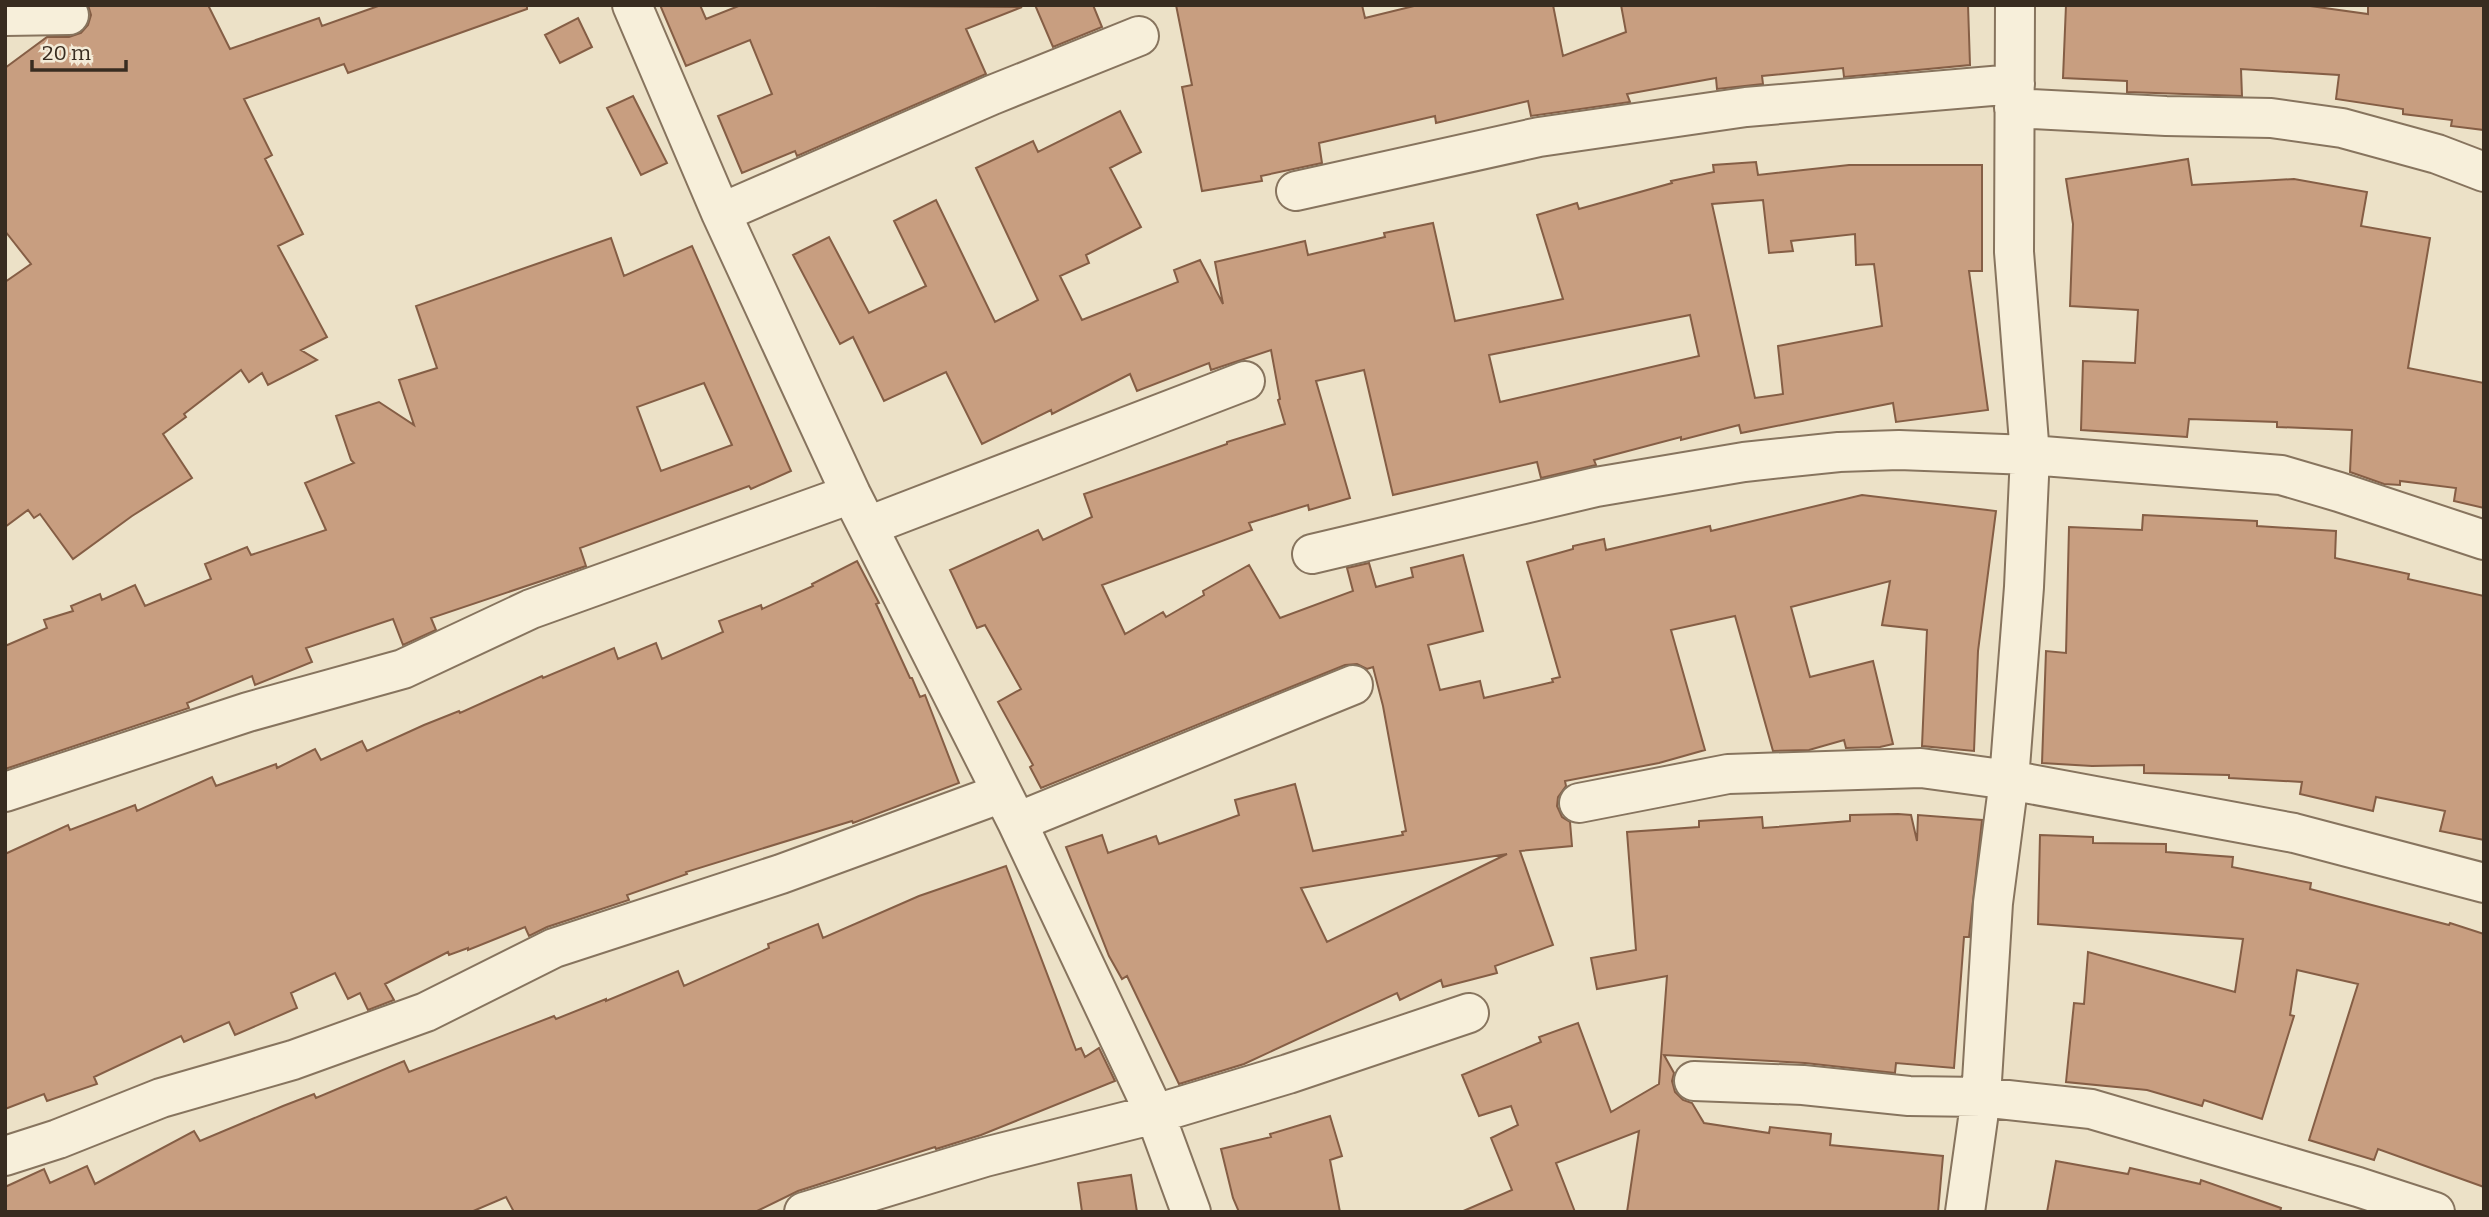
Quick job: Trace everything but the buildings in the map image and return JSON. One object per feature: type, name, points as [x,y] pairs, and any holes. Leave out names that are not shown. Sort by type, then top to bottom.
[{"type":"street","points":[[632,5],[721,213],[859,510],[1009,807],[1155,1114],[1191,1212]]},
{"type":"street","points":[[1965,1212],[1981,1097],[1993,903],[2009,780],[2025,587],[2030,455],[2014,251],[2015,5]]},
{"type":"street","points":[[5,16],[69,15]]},
{"type":"street","points":[[721,213],[992,95],[1139,36]]},
{"type":"street","points":[[1296,191],[1539,137],[1746,107],[2014,96],[2166,116],[2271,118],[2342,128],[2437,154],[2484,173]]},
{"type":"street","points":[[5,792],[248,712],[403,670],[531,609],[859,510],[1245,381]]},
{"type":"street","points":[[1312,554],[1596,487],[1744,462],[1875,451],[2030,455],[2281,475],[2484,540]]},
{"type":"street","points":[[5,1156],[58,1139],[161,1098],[293,1060],[426,1012],[554,948],[781,874],[1009,807],[1353,685]]},
{"type":"street","points":[[1579,803],[1728,774],[1921,768],[2009,780],[2294,833],[2484,883]]},
{"type":"street","points":[[804,1212],[985,1157],[1155,1114],[1288,1074],[1469,1013]]},
{"type":"street","points":[[1693,1081],[1803,1085],[1909,1096],[1981,1097],[2091,1109],[2435,1212]]}]
